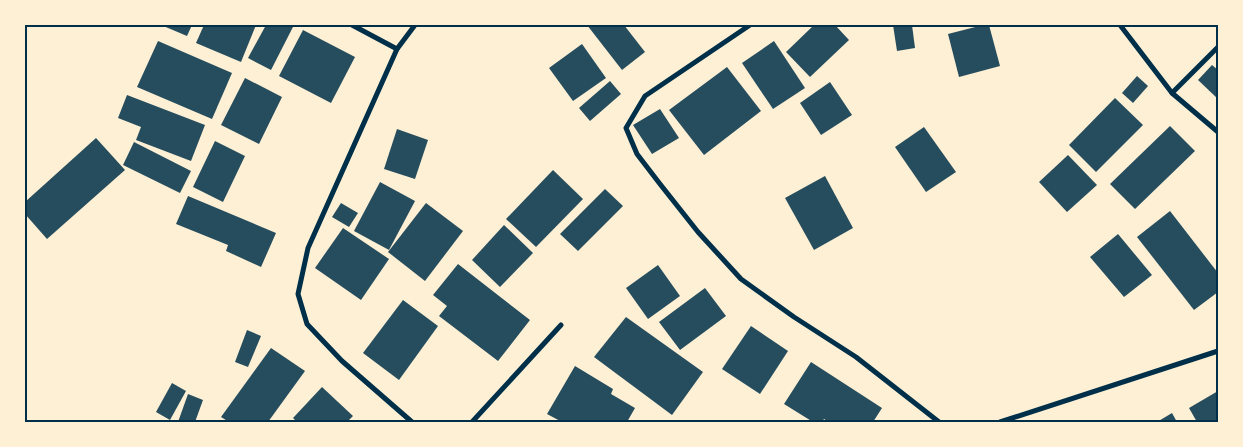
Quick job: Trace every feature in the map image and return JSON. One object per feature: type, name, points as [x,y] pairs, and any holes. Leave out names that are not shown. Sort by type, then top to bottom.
[{"type":"street","points":[[352,25],[397,48]]},
{"type":"street","points":[[412,422],[342,360],[307,324],[298,294],[308,248],[397,48],[416,25]]},
{"type":"street","points":[[750,25],[645,96],[626,128],[637,154],[698,232],[741,279],[794,317],[856,357],[939,422]]},
{"type":"street","points":[[1120,25],[1172,92],[1218,132]]},
{"type":"street","points":[[1172,92],[1218,47]]},
{"type":"street","points":[[472,422],[562,325]]},
{"type":"street","points":[[1000,422],[1218,351]]},
{"type":"building","points":[[161,25],[192,25],[187,36]]},
{"type":"building","points":[[204,25],[256,25],[241,62],[196,43]]},
{"type":"building","points":[[266,25],[294,25],[271,70],[248,58]]},
{"type":"building","points":[[587,25],[624,25],[645,52],[622,70]]},
{"type":"building","points":[[814,25],[835,25],[849,40],[810,77],[786,52]]},
{"type":"building","points":[[893,25],[912,25],[915,48],[897,51]]},
{"type":"building","points":[[989,25],[1000,66],[959,77],[948,34]]},
{"type":"building","points":[[303,30],[355,57],[331,103],[279,76]]},
{"type":"building","points":[[158,41],[232,73],[212,119],[137,87]]},
{"type":"building","points":[[774,41],[805,88],[773,109],[742,63]]},
{"type":"building","points":[[582,44],[606,78],[573,101],[549,68]]},
{"type":"building","points":[[1212,65],[1218,70],[1218,99],[1198,80]]},
{"type":"building","points":[[727,67],[761,111],[704,155],[669,110]]},
{"type":"building","points":[[1137,76],[1148,86],[1133,103],[1122,93]]},
{"type":"building","points":[[245,78],[282,97],[259,144],[221,125]]},
{"type":"building","points":[[610,81],[621,94],[590,121],[579,108]]},
{"type":"building","points":[[830,82],[852,115],[821,135],[800,103]]},
{"type":"building","points":[[127,95],[205,125],[191,161],[136,140],[141,127],[118,118]]},
{"type":"building","points":[[1115,98],[1143,125],[1096,172],[1069,145]]},
{"type":"building","points":[[660,109],[679,138],[652,154],[633,125]]},
{"type":"building","points":[[1170,126],[1195,151],[1135,209],[1110,184]]},
{"type":"building","points":[[924,127],[956,172],[926,192],[895,147]]},
{"type":"building","points":[[397,129],[428,140],[415,179],[384,169]]},
{"type":"building","points":[[96,138],[125,170],[47,239],[25,214],[25,202]]},
{"type":"building","points":[[215,141],[245,156],[223,202],[193,187]]},
{"type":"building","points":[[134,142],[191,171],[180,193],[123,165]]},
{"type":"building","points":[[1068,155],[1097,185],[1067,212],[1039,182]]},
{"type":"building","points":[[553,170],[583,199],[536,247],[506,219]]},
{"type":"building","points":[[825,176],[853,228],[814,250],[785,198]]},
{"type":"building","points":[[380,182],[415,201],[389,250],[354,231]]},
{"type":"building","points":[[605,189],[623,206],[578,251],[560,234]]},
{"type":"building","points":[[188,196],[276,233],[261,267],[226,251],[228,245],[176,224]]},
{"type":"building","points":[[341,203],[358,213],[349,227],[332,217]]},
{"type":"building","points":[[426,203],[463,231],[425,281],[388,252]]},
{"type":"building","points":[[1170,211],[1218,273],[1218,292],[1194,310],[1137,237]]},
{"type":"building","points":[[504,225],[533,253],[500,287],[472,260]]},
{"type":"building","points":[[343,228],[389,259],[361,300],[315,268]]},
{"type":"building","points":[[1118,234],[1152,275],[1124,297],[1090,257]]},
{"type":"building","points":[[458,264],[530,320],[498,361],[439,316],[447,306],[433,295]]},
{"type":"building","points":[[658,265],[680,296],[648,319],[626,288]]},
{"type":"building","points":[[705,288],[726,316],[680,350],[659,322]]},
{"type":"building","points":[[403,300],[438,326],[399,380],[363,353]]},
{"type":"building","points":[[626,317],[703,372],[672,415],[594,357]]},
{"type":"building","points":[[751,326],[788,351],[760,394],[722,369]]},
{"type":"building","points":[[247,330],[261,336],[248,367],[235,362]]},
{"type":"building","points":[[271,348],[305,371],[268,422],[229,422],[221,417]]},
{"type":"building","points":[[811,362],[882,408],[873,422],[829,422],[824,419],[822,422],[813,422],[784,404]]},
{"type":"building","points":[[575,366],[613,389],[611,394],[635,408],[627,422],[562,422],[547,414]]},
{"type":"building","points":[[172,383],[186,391],[170,420],[156,412]]},
{"type":"building","points":[[322,387],[353,416],[347,422],[297,422],[293,418]]},
{"type":"building","points":[[1218,391],[1218,422],[1197,422],[1189,408]]},
{"type":"building","points":[[188,394],[203,400],[195,422],[178,422]]},
{"type":"building","points":[[1172,413],[1177,422],[1157,422]]}]
